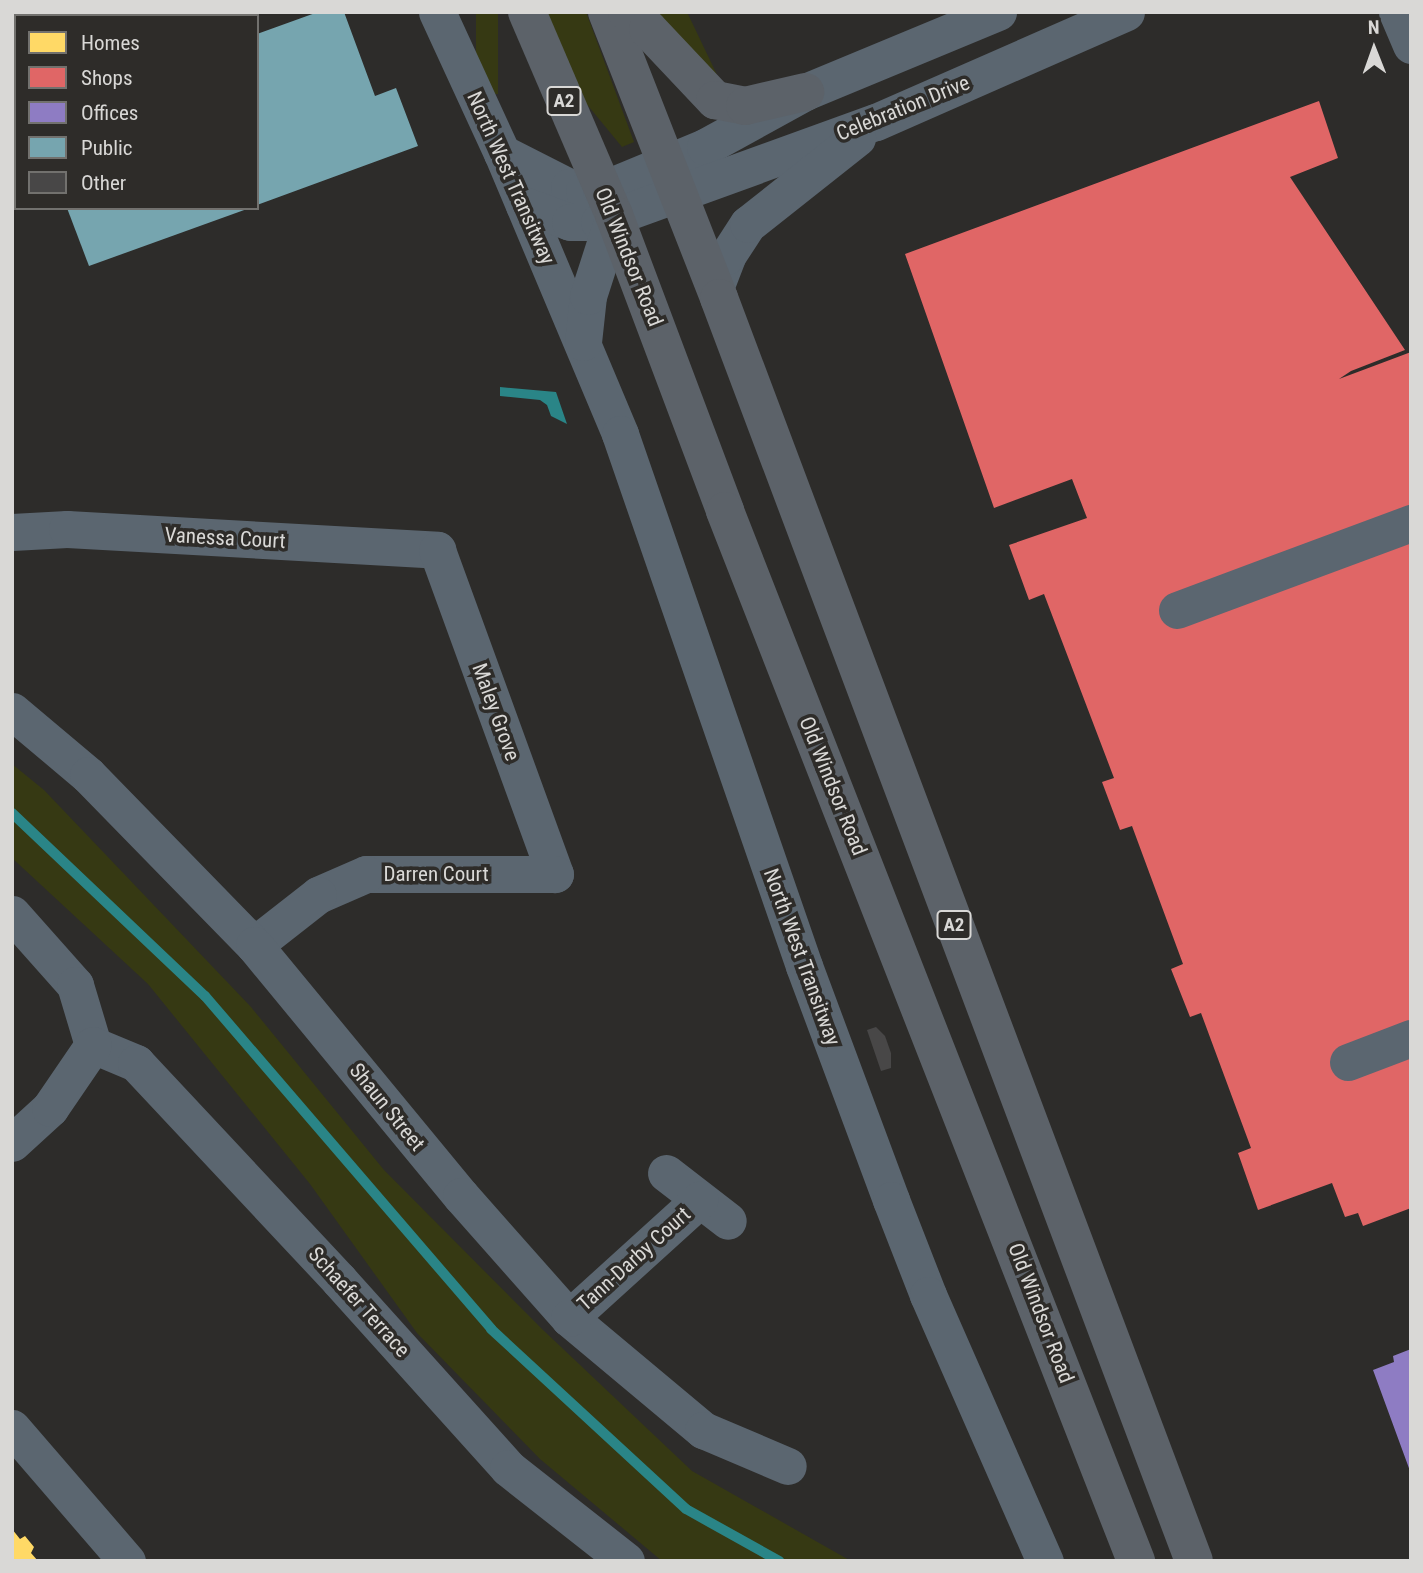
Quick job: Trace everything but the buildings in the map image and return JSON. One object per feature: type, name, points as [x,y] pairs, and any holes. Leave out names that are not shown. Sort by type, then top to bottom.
[{"type":"highway","name":"Old Windsor Road","points":[[527,12],[608,202],[725,511],[1136,1561]]},
{"type":"highway","name":"A2","points":[[607,12],[715,288],[1194,1561]]},
{"type":"highway","points":[[627,12],[648,29],[715,100],[745,106],[806,92]]},
{"type":"street","name":"North West Transitway","points":[[437,12],[502,153],[583,344],[645,502],[804,967],[891,1200],[1045,1561]]},
{"type":"street","points":[[524,205],[570,222],[599,222],[608,202],[670,178],[705,147],[806,92],[998,12]]},
{"type":"street","name":"Celebration Drive","points":[[670,178],[876,122],[1126,12]]},
{"type":"street","points":[[1397,12],[1411,45]]},
{"type":"street","points":[[715,288],[727,256],[748,224],[876,122]]},
{"type":"street","points":[[502,153],[569,187],[608,202]]},
{"type":"street","name":"North West Transitway","points":[[583,344],[588,296],[608,202]]},
{"type":"street","points":[[1177,610],[1411,523]]},
{"type":"street","name":"Vanessa Court","points":[[12,532],[67,529],[437,550]]},
{"type":"street","name":"Maley Grove","points":[[437,550],[555,874]]},
{"type":"street","name":"Shaun Street","points":[[12,710],[88,775],[254,945],[452,1186],[569,1318],[702,1430],[789,1466]]},
{"type":"street","name":"Darren Court","points":[[254,945],[318,895],[366,874],[555,874]]},
{"type":"street","points":[[12,914],[75,985],[93,1045],[50,1108],[12,1143]]},
{"type":"street","points":[[1348,1062],[1411,1038]]},
{"type":"street","name":"Schaefer Terrace","points":[[93,1045],[136,1063],[339,1280],[508,1468],[626,1561]]},
{"type":"street","name":"Tann-Darby Court","points":[[666,1173],[728,1221]]},
{"type":"street","name":"Tann-Darby Court","points":[[569,1318],[699,1200]]},
{"type":"street","points":[[12,1428],[127,1561]]},
{"type":"green space","points":[[476,12],[498,12],[498,94],[476,94]]},
{"type":"green space","points":[[543,12],[586,12],[634,142],[622,147],[585,102]]},
{"type":"green space","points":[[656,12],[687,12],[719,79]]},
{"type":"green space","points":[[12,764],[44,790],[251,1007],[384,1170],[541,1328],[692,1471],[851,1561],[662,1561],[540,1459],[417,1333],[310,1184],[148,984],[12,858]]},
{"type":"water","points":[[500,387],[556,392],[567,424],[551,416],[547,405],[540,400],[500,396]]},
{"type":"waterway","points":[[12,813],[205,996],[491,1329],[686,1509],[779,1561]]}]
